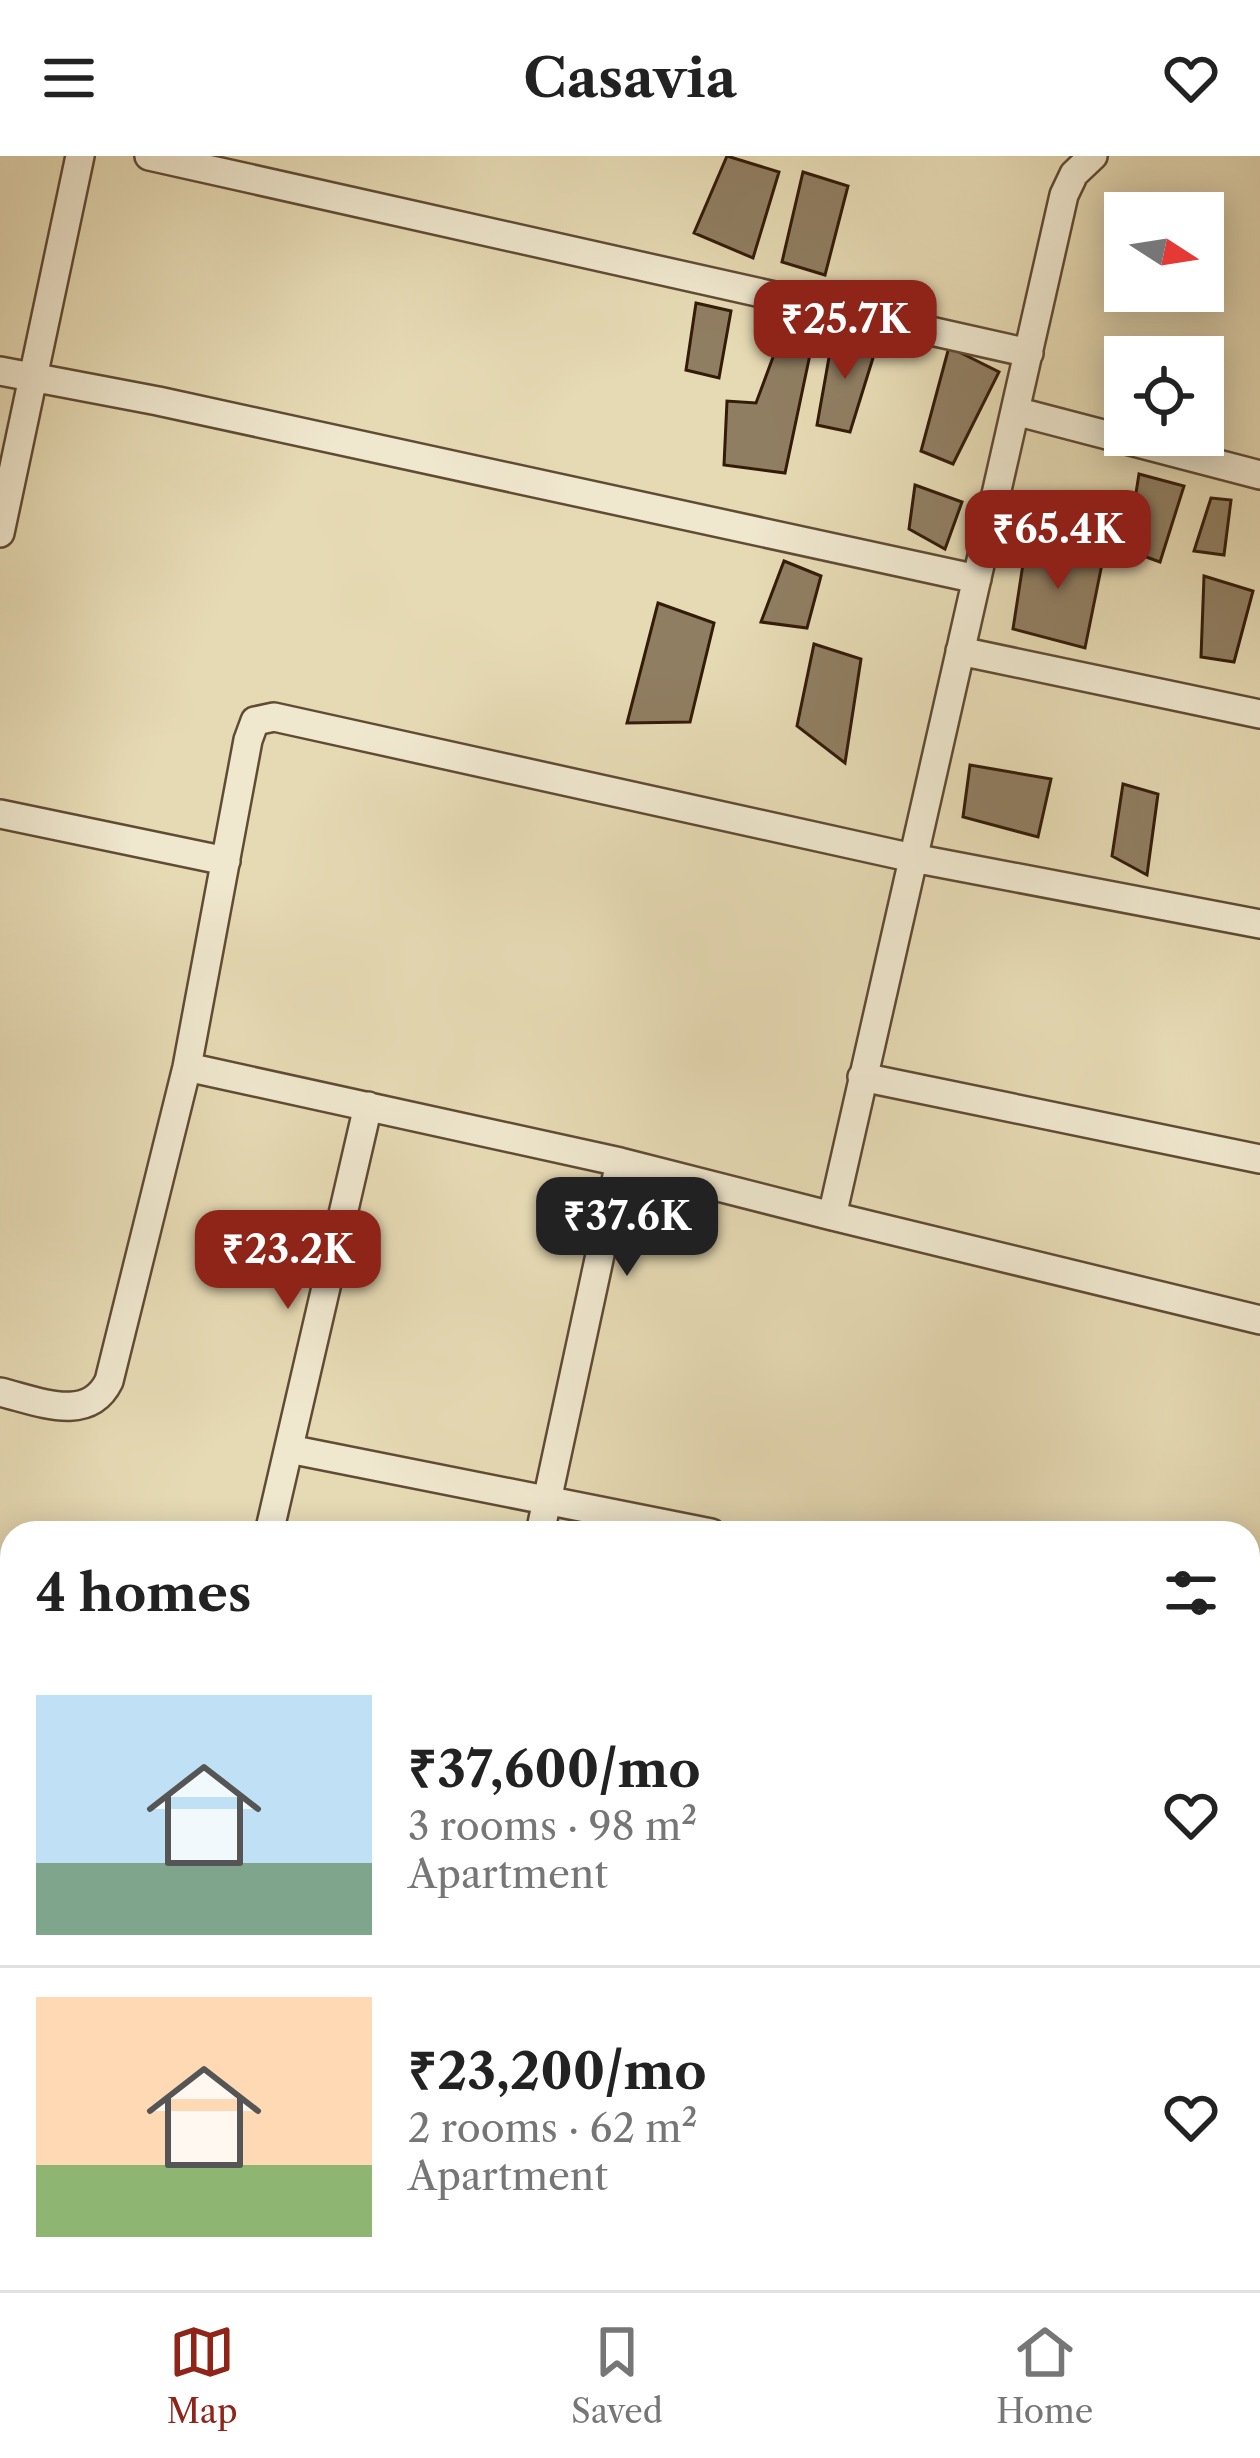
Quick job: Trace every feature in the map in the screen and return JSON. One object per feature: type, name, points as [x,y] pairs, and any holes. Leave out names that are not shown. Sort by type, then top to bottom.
[{"type":"street","points":[[0,533],[80,156]]},
{"type":"street","points":[[149,156],[1029,353]]},
{"type":"street","points":[[832,1216],[1064,195],[1074,174],[1093,156]]},
{"type":"street","points":[[0,371],[182,406],[977,579]]},
{"type":"street","points":[[1016,411],[1260,475]]},
{"type":"street","points":[[960,651],[1260,714]]},
{"type":"street","points":[[0,1392],[85,1407],[101,1396],[109,1381],[188,1067],[255,722],[274,717],[913,858],[1260,924]]},
{"type":"street","points":[[0,814],[226,861]]},
{"type":"street","points":[[188,1067],[620,1162],[1260,1320]]},
{"type":"street","points":[[862,1077],[1260,1159]]},
{"type":"street","points":[[272,1521],[368,1106]]},
{"type":"street","points":[[542,1521],[620,1162]]},
{"type":"street","points":[[289,1449],[647,1521]]},
{"type":"building","points":[[727,156],[779,172],[753,258],[694,233]]},
{"type":"building","points":[[803,172],[848,186],[825,275],[782,262]]},
{"type":"building","points":[[696,303],[731,311],[719,378],[686,370]]},
{"type":"building","points":[[785,325],[812,345],[785,473],[724,465],[727,401],[756,403]]},
{"type":"building","points":[[833,335],[877,345],[850,432],[817,425]]},
{"type":"building","points":[[949,347],[999,372],[953,464],[921,451]]},
{"type":"building","points":[[1139,474],[1184,486],[1160,562],[1127,550]]},
{"type":"building","points":[[915,485],[962,502],[945,549],[909,529]]},
{"type":"building","points":[[1211,498],[1231,500],[1224,555],[1194,551]]},
{"type":"building","points":[[1027,538],[1104,554],[1085,648],[1013,629]]},
{"type":"building","points":[[784,561],[821,576],[807,628],[761,622]]},
{"type":"building","points":[[1204,576],[1253,591],[1234,662],[1201,657]]},
{"type":"building","points":[[658,603],[714,623],[690,722],[627,723]]},
{"type":"building","points":[[814,644],[861,659],[845,763],[797,726]]},
{"type":"building","points":[[970,765],[1051,779],[1038,837],[963,817]]},
{"type":"building","points":[[1123,784],[1158,794],[1147,875],[1112,856]]}]
